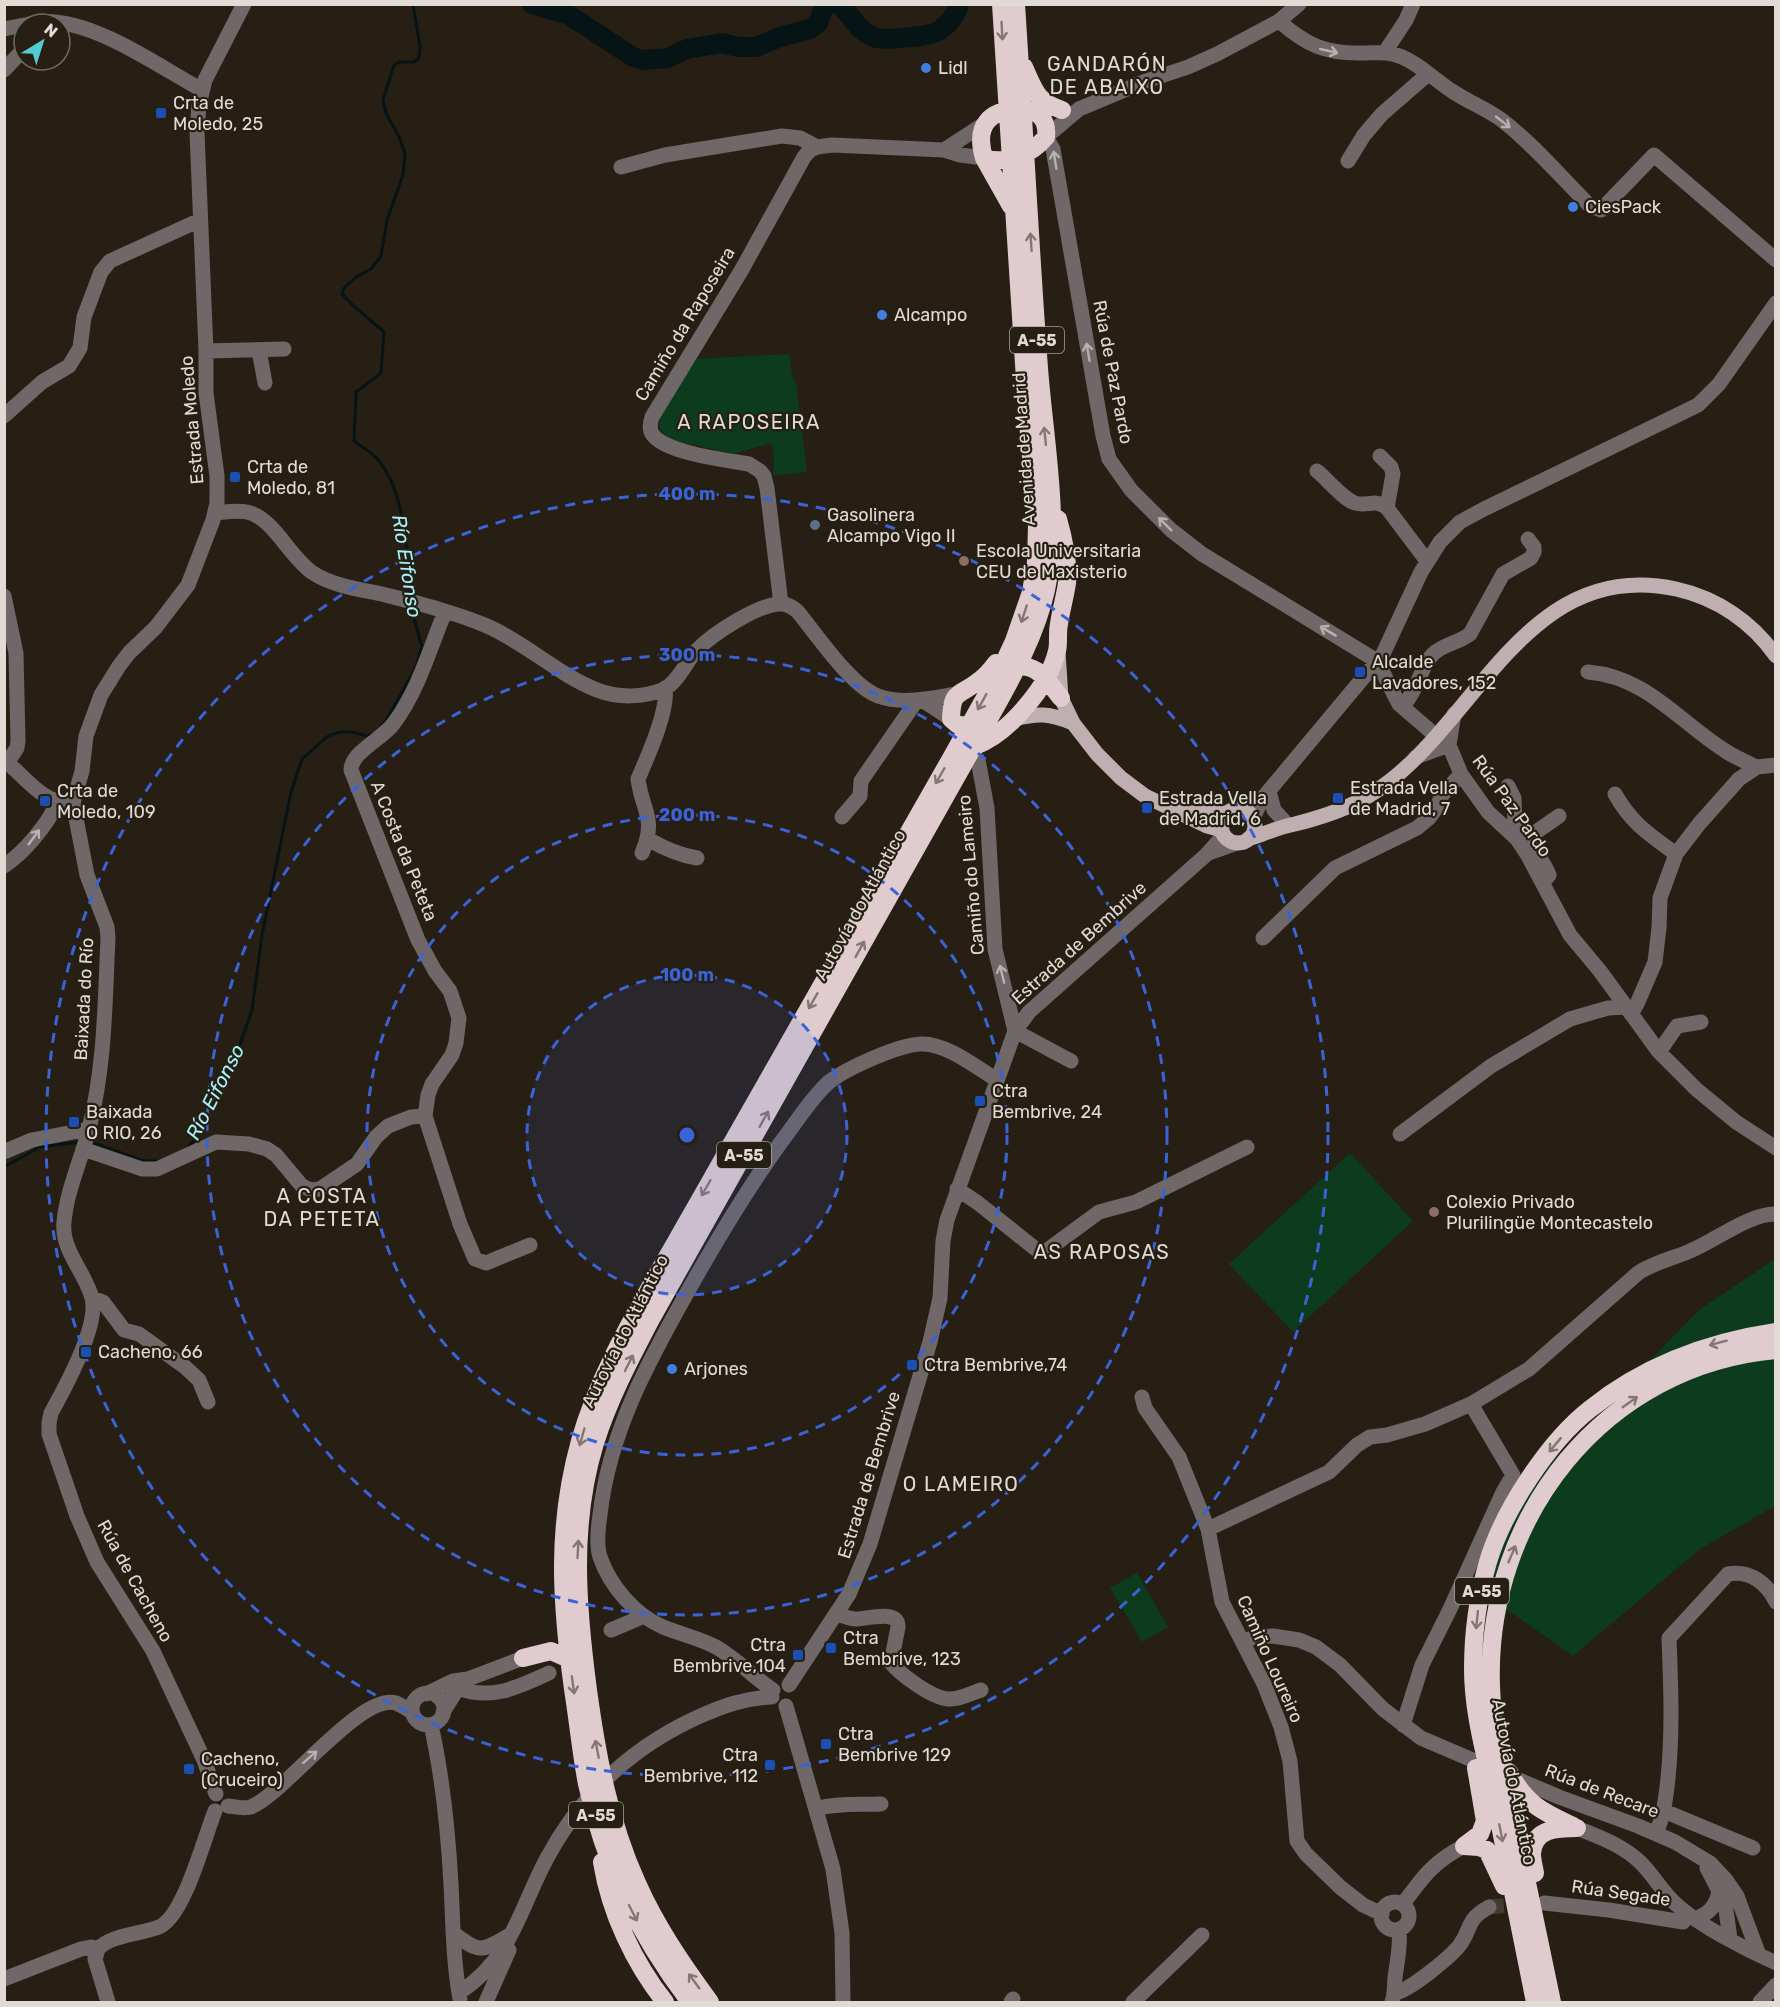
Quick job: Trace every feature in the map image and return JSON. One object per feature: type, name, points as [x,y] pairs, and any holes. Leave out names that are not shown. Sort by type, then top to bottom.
[{"type":"highway","name":"Avenida de Madrid","points":[[977,726],[1018,666],[1033,631],[1047,588],[1051,563],[1050,495],[1038,351],[1028,184],[1032,164],[1031,129],[1011,58],[1000,4]]},
{"type":"highway","name":"Avenida de Madrid","points":[[1011,58],[1016,4]]},
{"type":"highway","points":[[1011,58],[1046,104],[1071,110]]},
{"type":"highway","points":[[1011,58],[982,131],[980,142],[984,158],[1015,213]]},
{"type":"highway","points":[[984,158],[998,161],[1031,129],[1036,93]]},
{"type":"highway","points":[[987,122],[1000,112],[1031,129]]},
{"type":"highway","name":"Avenida de Madrid","points":[[977,726],[1014,641],[1036,562],[1037,525],[1027,411],[1015,213],[1031,129]]},
{"type":"highway","points":[[972,750],[987,742],[1033,699],[1052,668],[1058,650],[1058,628],[1067,581],[1065,545],[1050,495]]},
{"type":"highway","points":[[977,682],[1014,641]]},
{"type":"highway","points":[[1012,719],[977,726],[958,725],[951,719],[952,705],[957,694],[977,682],[1000,671],[1018,666],[1029,667],[1046,678],[1061,699]]},
{"type":"highway","name":"Autovía do Atlántico","points":[[710,2002],[678,1959],[641,1893],[618,1835],[603,1780],[593,1731],[579,1608],[577,1551],[583,1500],[595,1444],[604,1416],[625,1369],[972,750],[977,726]]},
{"type":"highway","name":"Autovía do Atlántico","points":[[690,2002],[663,1966],[624,1895],[603,1840],[587,1785],[563,1606],[561,1552],[567,1499],[579,1443],[610,1361],[698,1202],[977,726]]},
{"type":"highway","name":"Autovía do Atlántico","points":[[1535,2002],[1480,1737],[1473,1671],[1478,1606],[1489,1560],[1506,1520],[1538,1466],[1567,1431],[1589,1410],[1634,1379],[1678,1357],[1713,1344],[1776,1332]]},
{"type":"highway","name":"Autovía do Atlántico","points":[[1553,2002],[1502,1758],[1491,1687],[1492,1643],[1506,1568],[1519,1539],[1555,1475],[1578,1446],[1604,1420],[1642,1394],[1686,1370],[1752,1352],[1776,1350]]},
{"type":"highway","points":[[523,1658],[552,1652],[569,1659]]},
{"type":"highway","points":[[1464,1846],[1480,1834],[1485,1821],[1469,1724],[1473,1671]]},
{"type":"highway","points":[[1502,1758],[1518,1789],[1532,1804],[1577,1828]]},
{"type":"highway","points":[[1553,2002],[1553,1967],[1532,1853],[1536,1841],[1544,1833],[1552,1829],[1577,1828]]},
{"type":"highway","points":[[603,1840],[602,1860],[612,1903],[641,1965],[665,2002]]},
{"type":"highway","points":[[1464,1846],[1487,1850],[1517,1912]]},
{"type":"main road","points":[[1058,650],[1061,699],[1073,723],[1097,753],[1132,787],[1163,806],[1182,813],[1223,839],[1323,817],[1353,806],[1392,780],[1416,757],[1539,622],[1570,602],[1586,595],[1613,587],[1646,585],[1667,587],[1707,598],[1749,626],[1776,656]]},
{"type":"main road","points":[[1012,719],[1038,713],[1073,723]]},
{"type":"main road","points":[[1182,813],[1244,816],[1291,823]]},
{"type":"main road","points":[[1223,839],[1222,821],[1244,816]]},
{"type":"main road","points":[[1223,839],[1254,830],[1244,816]]},
{"type":"street","name":"Estrada Moledo","points":[[66,803],[82,771],[86,736],[101,695],[129,653],[156,627],[184,591],[216,513],[217,476],[206,393],[197,132],[205,80],[244,4]]},
{"type":"street","points":[[1031,129],[1071,110],[1188,67],[1248,39],[1279,21],[1299,4]]},
{"type":"street","points":[[1385,52],[1406,20],[1413,4]]},
{"type":"street","points":[[1279,21],[1305,42],[1329,52],[1385,52],[1405,58],[1454,93],[1481,106],[1504,122],[1589,205],[1601,210],[1654,155],[1776,260]]},
{"type":"street","points":[[72,27],[98,34],[202,90]]},
{"type":"street","points":[[1348,161],[1364,135],[1382,114],[1428,74]]},
{"type":"street","points":[[1031,129],[1071,110]]},
{"type":"street","points":[[944,150],[987,122]]},
{"type":"street","name":"Rúa de Paz Pardo","points":[[1031,129],[1053,149],[1109,459],[1131,490],[1171,530],[1202,554],[1377,661]]},
{"type":"street","points":[[621,167],[665,156],[782,136],[800,138],[817,147],[849,145],[944,150],[984,158]]},
{"type":"street","name":"Camiño da Raposeira","points":[[781,604],[767,488],[760,471],[749,464],[703,456],[666,445],[653,435],[650,422],[686,357],[700,339],[741,271],[804,157],[810,150],[817,147]]},
{"type":"street","points":[[4,416],[42,382],[69,366],[80,348],[84,317],[100,272],[110,261],[200,220]]},
{"type":"street","points":[[1244,816],[1265,795],[1377,661],[1391,638],[1427,561],[1447,534],[1468,517],[1698,405],[1719,384],[1776,303]]},
{"type":"street","points":[[206,351],[284,349]]},
{"type":"street","points":[[259,350],[265,383]]},
{"type":"street","points":[[1380,456],[1391,467],[1393,474],[1387,508]]},
{"type":"street","points":[[1317,471],[1351,501],[1362,504],[1376,502],[1387,508],[1427,561]]},
{"type":"street","points":[[216,513],[241,511],[257,515],[311,572],[331,582],[445,612],[488,626],[558,670],[599,690],[615,695],[651,693],[665,688],[695,652],[715,635],[756,611],[781,604],[798,612],[842,666],[870,693],[893,699],[920,700],[957,694]]},
{"type":"street","points":[[1403,707],[1427,661],[1442,648],[1470,634],[1503,574],[1531,558],[1534,547],[1528,539]]},
{"type":"street","points":[[4,596],[16,653],[18,741],[17,748],[6,762],[38,790],[66,803]]},
{"type":"street","name":"A Costa da Peteta","points":[[425,1116],[432,1083],[452,1055],[459,1018],[450,991],[435,971],[415,931],[354,778],[351,764],[394,723],[427,663],[445,612]]},
{"type":"street","points":[[1377,661],[1399,704],[1436,735]]},
{"type":"street","points":[[1588,672],[1607,673],[1635,684],[1723,750],[1757,767]]},
{"type":"street","points":[[665,688],[664,708],[638,779],[648,814],[645,846],[662,848],[698,858]]},
{"type":"street","points":[[920,700],[951,719]]},
{"type":"street","points":[[842,818],[858,799],[861,792],[861,781],[920,700]]},
{"type":"street","name":"Rúa Paz Pardo","points":[[1454,714],[1449,746],[1461,774],[1488,812],[1522,846],[1570,934],[1659,1052],[1736,1122],[1776,1148]]},
{"type":"street","name":"Rúa Paz Pardo","points":[[1416,757],[1449,746]]},
{"type":"street","name":"Camiño do Lameiro","points":[[972,750],[978,760],[987,808],[995,949],[1016,1031]]},
{"type":"street","points":[[1400,1134],[1491,1066],[1570,1019],[1608,1008],[1629,1010],[1637,1004],[1655,962],[1660,898],[1676,854],[1739,779],[1757,767],[1776,765]]},
{"type":"street","points":[[1263,938],[1335,868],[1417,828],[1429,818],[1442,795],[1461,774]]},
{"type":"street","points":[[1508,786],[1514,798],[1515,825],[1532,840],[1534,849],[1545,864],[1549,875],[1542,883]]},
{"type":"street","points":[[1615,794],[1625,812],[1637,825],[1676,854]]},
{"type":"street","points":[[1265,795],[1274,810],[1291,823]]},
{"type":"street","points":[[4,866],[25,849],[54,811],[66,803]]},
{"type":"street","name":"Baixada do Río","points":[[66,803],[87,875],[107,927],[108,938],[103,1055],[84,1147]]},
{"type":"street","points":[[1532,840],[1536,831],[1559,816]]},
{"type":"street","name":"Estrada de Bembrive","points":[[789,1685],[849,1594],[870,1544],[930,1342],[940,1298],[943,1241],[957,1189],[1016,1031],[1029,1012],[1223,839]]},
{"type":"street","points":[[1659,1052],[1677,1026],[1701,1022]]},
{"type":"street","points":[[1016,1031],[1071,1061]]},
{"type":"street","points":[[486,2002],[547,1858],[564,1829],[605,1778],[660,1737],[715,1710],[772,1693],[782,1684],[792,1687],[795,1694],[793,1702],[786,1706],[777,1705],[772,1693],[715,1647],[662,1626],[644,1616],[618,1588],[600,1556],[598,1527],[610,1459],[634,1392],[670,1323],[738,1204],[766,1162],[829,1083],[847,1070],[918,1044],[932,1044],[945,1049],[998,1080]]},
{"type":"street","points":[[208,1402],[199,1380],[185,1367],[139,1334],[124,1330],[103,1302],[92,1298],[66,1244],[63,1226],[66,1199],[84,1147],[142,1169],[157,1169],[216,1142],[249,1144],[267,1149],[276,1155],[302,1186],[311,1190],[320,1189],[357,1164],[376,1137],[388,1126],[411,1117],[425,1116],[460,1224],[475,1259],[486,1263],[530,1245]]},
{"type":"street","points":[[6,1151],[32,1140],[89,1129]]},
{"type":"street","points":[[957,1189],[1036,1250],[1047,1251],[1099,1212],[1136,1202],[1247,1147]]},
{"type":"street","points":[[1208,1529],[1329,1472],[1357,1445],[1370,1437],[1387,1435],[1425,1424],[1471,1404],[1529,1369],[1651,1264],[1690,1251],[1732,1229],[1768,1214],[1776,1214]]},
{"type":"street","name":"Rúa de Cacheno","points":[[92,1298],[91,1322],[51,1413],[49,1434],[76,1516],[97,1562],[153,1651],[204,1760],[216,1794],[226,1796],[229,1801],[222,1809]]},
{"type":"street","name":"Camiño Loureiro","points":[[1142,1397],[1144,1408],[1179,1457],[1208,1529],[1222,1602],[1264,1684],[1281,1727],[1290,1761],[1297,1841],[1305,1854],[1340,1887],[1363,1905],[1382,1914]]},
{"type":"street","points":[[1402,1725],[1422,1665],[1498,1502],[1513,1475],[1471,1404]]},
{"type":"street","points":[[1656,1833],[1664,1811],[1670,1761],[1669,1638],[1728,1574],[1738,1572],[1764,1583],[1776,1602]]},
{"type":"street","points":[[837,1614],[855,1619],[888,1617],[896,1619],[898,1623],[891,1664],[916,1685],[944,1699],[951,1700],[981,1690]]},
{"type":"street","points":[[611,1630],[644,1616]]},
{"type":"street","name":"Rúa de Recare","points":[[1243,1642],[1254,1637],[1273,1636],[1316,1647],[1340,1665],[1383,1710],[1421,1738],[1559,1797],[1656,1833],[1710,1863],[1737,1896],[1759,1956]]},
{"type":"street","points":[[108,2002],[95,1959],[98,1949],[106,1942],[160,1926],[169,1921],[181,1902],[222,1809],[249,1808],[264,1799],[370,1708],[395,1703],[412,1712],[419,1722],[431,1725],[439,1720],[463,1684],[523,1658]]},
{"type":"street","points":[[412,1712],[414,1702],[421,1695],[453,1682],[463,1684],[471,1692],[492,1694],[512,1691],[549,1673]]},
{"type":"street","points":[[426,1694],[439,1699],[443,1712]]},
{"type":"street","points":[[786,1706],[833,1869],[842,1933],[846,2002]]},
{"type":"street","points":[[431,1725],[440,1764],[447,1822],[453,1932],[460,1998]]},
{"type":"street","points":[[816,1809],[840,1805],[881,1804]]},
{"type":"street","points":[[1664,1811],[1753,1848]]},
{"type":"street","points":[[1577,1828],[1609,1841],[1635,1858],[1674,1903],[1692,1917],[1759,1956],[1776,1963]]},
{"type":"street","points":[[1403,1904],[1430,1869],[1445,1855],[1464,1846]]},
{"type":"street","name":"Rúa de Recare","points":[[1699,1857],[1711,1874],[1725,1903],[1730,1939]]},
{"type":"street","points":[[1692,1917],[1705,1915],[1713,1908],[1719,1891]]},
{"type":"street","points":[[1392,1902],[1403,1904],[1409,1912],[1404,1926],[1400,1929],[1389,1928],[1385,1924],[1383,1909],[1392,1902]]},
{"type":"street","name":"Rúa Segade","points":[[1544,1903],[1609,1910],[1683,1922],[1692,1917]]},
{"type":"street","points":[[1393,1998],[1407,1990],[1457,1948],[1476,1914],[1490,1907]]},
{"type":"street","points":[[1730,1939],[1736,1936],[1745,1917]]},
{"type":"street","points":[[1393,1998],[1400,1929]]},
{"type":"street","points":[[453,1932],[478,1949],[489,1948],[514,1933]]},
{"type":"street","points":[[460,1998],[482,1975],[514,1933]]},
{"type":"street","points":[[1133,2002],[1202,1935]]},
{"type":"street","points":[[4,1979],[81,1949],[91,1947],[98,1949]]},
{"type":"street","points":[[1760,2002],[1776,1985]]},
{"type":"street","points":[[460,1998],[476,1997],[492,1987]]},
{"type":"green space","points":[[789,354],[793,380],[796,381],[807,472],[773,476],[774,457],[771,443],[733,454],[674,440],[662,431],[660,417],[692,359]]},
{"type":"green space","points":[[1350,1153],[1413,1221],[1293,1332],[1229,1264]]},
{"type":"green space","points":[[1775,1259],[1775,1506],[1700,1549],[1573,1656],[1482,1592],[1511,1504],[1699,1310]]},
{"type":"green space","points":[[1137,1573],[1168,1627],[1142,1642],[1110,1588]]},
{"type":"waterway","name":"Río Eifonso","points":[[408,595],[408,562],[404,525],[395,490],[379,461],[354,441],[356,392],[381,373],[384,332],[342,294],[344,288],[356,277],[371,269],[381,256],[387,220],[403,175],[405,154],[386,113],[383,100],[394,65],[400,62],[414,62],[419,58],[420,47],[413,4]]},
{"type":"waterway","points":[[532,4],[569,15],[633,57],[643,60],[668,58],[687,49],[722,43],[738,47],[756,47],[780,37],[810,29],[818,23],[828,4]]},
{"type":"waterway","points":[[838,4],[870,36],[889,39],[935,32],[949,22],[959,4]]},
{"type":"waterway","name":"Río Eifonso","points":[[381,726],[415,669],[422,647],[411,607]]},
{"type":"waterway","name":"Río Eifonso","points":[[188,1148],[236,1056],[252,1010],[262,935],[291,792],[302,759],[328,736],[340,732],[367,736],[371,734]]},
{"type":"waterway","name":"Río Eifonso","points":[[4,1167],[40,1147],[81,1142]]},
{"type":"waterway","name":"Río Eifonso","points":[[91,1142],[143,1161],[159,1161]]},
{"type":"tunnel","points":[[1489,1907],[1526,1904]]},
{"type":"place","name":"Lidl","points":[[926,68]]},
{"type":"place","name":"Crta de Moledo, 25","points":[[161,113]]},
{"type":"place","name":"CiesPack","points":[[1573,207]]},
{"type":"place","name":"Alcampo","points":[[882,315]]},
{"type":"place","name":"Crta de Moledo, 81","points":[[235,477]]},
{"type":"place","name":"Gasolinera Alcampo Vigo II","points":[[815,525]]},
{"type":"place","name":"Escola Universitaria CEU de Maxisterio","points":[[964,561]]},
{"type":"place","name":"Alcalde Lavadores, 152","points":[[1360,672]]},
{"type":"place","name":"Estrada Vella de Madrid, 7","points":[[1338,798]]},
{"type":"place","name":"Crta de Moledo, 109","points":[[45,801]]},
{"type":"place","name":"Estrada Vella de Madrid, 6","points":[[1147,808]]},
{"type":"place","name":"Ctra Bembrive, 24","points":[[980,1101]]},
{"type":"place","name":"Baixada O RIO, 26","points":[[74,1122]]},
{"type":"place","name":"Colexio Privado Plurilingüe Montecastelo","points":[[1434,1212]]},
{"type":"place","name":"Cacheno, 66","points":[[86,1352]]},
{"type":"place","name":"Ctra Bembrive,74","points":[[912,1365]]},
{"type":"place","name":"Arjones","points":[[672,1369]]},
{"type":"place","name":"Ctra Bembrive, 123","points":[[831,1648]]},
{"type":"place","name":"Ctra Bembrive,104","points":[[798,1655]]},
{"type":"place","name":"Ctra Bembrive 129","points":[[826,1744]]},
{"type":"place","name":"Ctra Bembrive, 112","points":[[770,1765]]},
{"type":"place","name":"Cacheno, (Cruceiro)","points":[[189,1769]]},
{"type":"district","name":"GANDARÓN DE ABAIXO","points":[[1107,76]]},
{"type":"district","name":"A RAPOSEIRA","points":[[749,422]]},
{"type":"district","name":"A COSTA DA PETETA","points":[[322,1208]]},
{"type":"district","name":"AS RAPOSAS","points":[[1102,1252]]},
{"type":"district","name":"O LAMEIRO","points":[[961,1484]]}]
